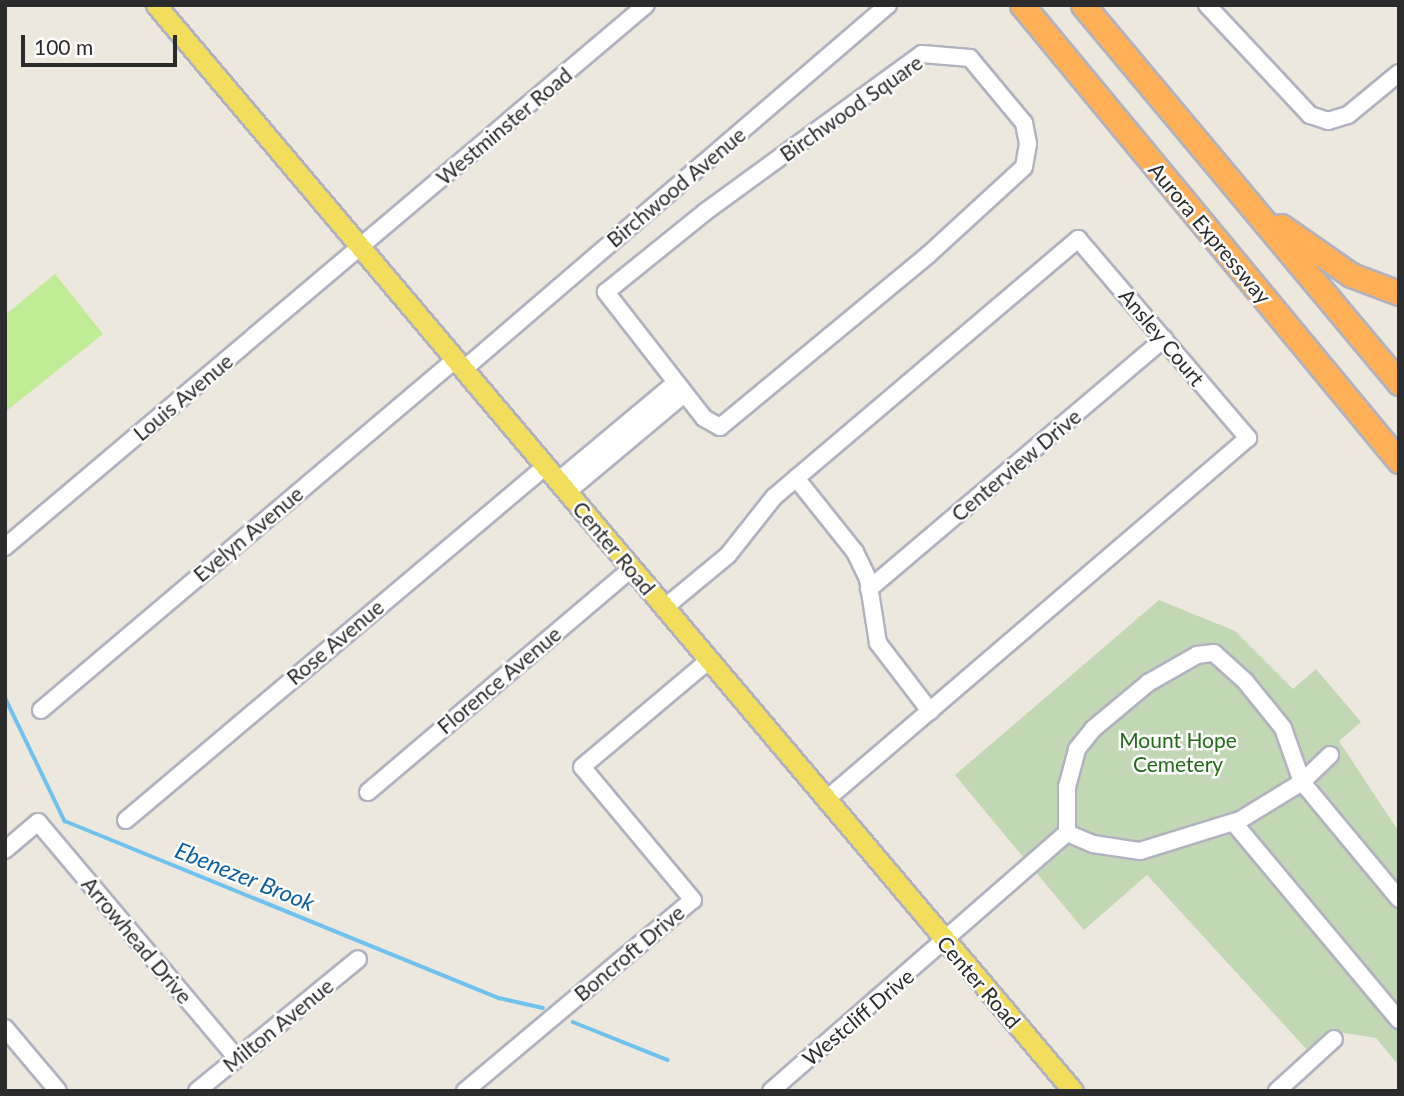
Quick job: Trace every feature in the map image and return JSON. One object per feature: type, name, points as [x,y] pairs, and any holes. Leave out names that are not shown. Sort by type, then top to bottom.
[{"type":"highway","name":"Aurora Expressway","points":[[1022,5],[1399,461]]},
{"type":"highway","points":[[1083,5],[1399,383]]},
{"type":"highway","points":[[1227,179],[1298,242],[1351,275],[1399,293]]},
{"type":"main road","name":"Center Road","points":[[156,5],[1073,1091]]},
{"type":"street","name":"Westminster Road","points":[[362,247],[646,5]]},
{"type":"street","name":"Birchwood Avenue","points":[[460,364],[888,5]]},
{"type":"street","points":[[1207,5],[1310,115],[1328,121],[1348,115],[1399,73]]},
{"type":"street","name":"Birchwood Square","points":[[922,54],[970,58],[1024,123],[1028,144],[1024,167],[928,255],[720,427],[704,418],[678,389],[606,292],[705,212],[922,54]]},
{"type":"street","name":"Ansley Court","points":[[664,608],[728,555],[774,497],[1078,239],[1248,438],[828,798]]},
{"type":"street","name":"Louis Avenue","points":[[5,547],[362,247]]},
{"type":"street","name":"Centerview Drive","points":[[869,589],[1164,339]]},
{"type":"street","name":"Evelyn Avenue","points":[[41,710],[460,364]]},
{"type":"street","points":[[557,480],[678,389]]},
{"type":"street","points":[[796,478],[848,541],[869,589],[874,628],[885,657],[930,711]]},
{"type":"street","name":"Rose Avenue","points":[[126,820],[557,480]]},
{"type":"street","name":"Florence Avenue","points":[[368,792],[631,569]]},
{"type":"street","points":[[1330,755],[1302,782],[1234,823],[1140,851],[1093,844],[1066,833],[1067,787],[1077,749],[1093,729],[1148,683],[1197,655],[1214,653],[1245,681],[1283,728],[1302,782],[1399,899]]},
{"type":"street","name":"Boncroft Drive","points":[[466,1091],[693,900],[582,766],[709,660]]},
{"type":"street","name":"Arrowhead Drive","points":[[5,850],[38,822],[237,1058]]},
{"type":"street","points":[[1234,823],[1399,1020]]},
{"type":"street","name":"Westcliff Drive","points":[[771,1091],[946,943],[1066,833]]},
{"type":"street","name":"Milton Avenue","points":[[197,1091],[358,959]]},
{"type":"street","points":[[5,1028],[58,1091]]},
{"type":"street","points":[[1277,1091],[1334,1039]]},
{"type":"green space","points":[[55,274],[103,334],[5,412],[5,315]]},
{"type":"green space","name":"Mount Hope Cemetery","points":[[1159,600],[1235,631],[1293,689],[1316,669],[1361,722],[1339,741],[1399,832],[1399,1066],[1376,1038],[1332,1031],[1309,1052],[1147,875],[1084,930],[955,775]]},
{"type":"waterway","name":"Ebenezer Brook","points":[[5,697],[65,821],[499,998],[543,1008]]},
{"type":"waterway","name":"Ebenezer Brook","points":[[573,1022],[668,1060]]}]
